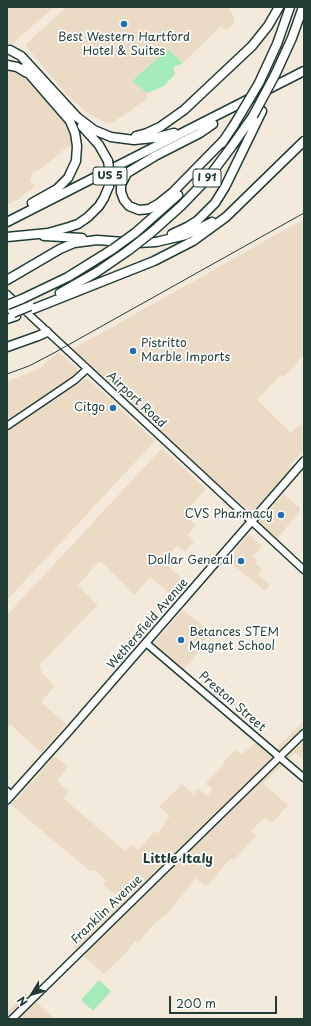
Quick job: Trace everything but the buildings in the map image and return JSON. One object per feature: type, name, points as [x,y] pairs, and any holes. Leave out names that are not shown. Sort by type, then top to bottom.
[{"type":"highway","points":[[115,138],[133,137],[147,133],[176,117],[252,46],[268,26],[279,7]]},
{"type":"highway","name":"I 91","points":[[7,305],[68,277],[113,249],[135,233],[180,193],[205,165],[224,140],[259,83],[277,44],[290,7]]},
{"type":"highway","points":[[128,242],[157,239],[173,234],[189,226],[207,212],[215,203],[225,187],[262,111],[278,74],[302,7]]},
{"type":"highway","points":[[7,217],[48,194],[62,184],[71,173],[77,157],[77,138],[71,123],[8,50]]},
{"type":"highway","points":[[7,238],[30,236],[62,229],[81,222],[101,204],[109,186],[110,171],[108,161],[99,145],[20,56],[8,50]]},
{"type":"highway","points":[[7,65],[19,68],[32,78]]},
{"type":"highway","name":"US 5","points":[[7,228],[304,72]]},
{"type":"highway","name":"I 91","points":[[11,316],[31,308],[82,281],[129,250],[181,206],[204,181],[232,146],[253,116],[278,74]]},
{"type":"highway","name":"US 5","points":[[7,222],[304,78]]},
{"type":"highway","points":[[66,107],[90,128],[102,134],[115,138],[134,140],[157,138],[171,134],[194,124],[211,122]]},
{"type":"highway","points":[[211,122],[200,133],[155,156],[127,173],[121,185],[121,192],[124,200],[133,208],[141,210],[158,204],[173,192],[224,140]]},
{"type":"highway","points":[[31,308],[154,261],[184,246],[226,217],[304,141]]},
{"type":"highway","points":[[30,236],[146,243],[180,237],[199,229],[228,212],[266,178]]},
{"type":"highway","points":[[7,280],[63,247],[80,242],[96,240]]},
{"type":"highway","points":[[7,347],[47,332]]},
{"type":"main road","name":"Airport Road","points":[[7,294],[304,570]]},
{"type":"main road","points":[[7,426],[75,380],[87,369]]},
{"type":"main road","name":"Wethersfield Avenue","points":[[8,795],[146,642],[304,461]]},
{"type":"main road","name":"Preston Street","points":[[146,642],[304,778]]},
{"type":"main road","name":"Franklin Avenue","points":[[12,1019],[304,733]]},
{"type":"shaded area","points":[[7,7],[54,7],[7,48]]},
{"type":"shaded area","points":[[66,7],[230,7],[229,10],[234,16],[234,24],[227,30],[220,27],[183,63],[168,49],[132,81],[147,93],[147,99],[114,122],[106,123],[89,114],[66,94],[25,45]]},
{"type":"shaded area","points":[[7,68],[23,73],[68,123],[72,134],[74,147],[67,147],[41,169],[32,173],[30,181],[35,186],[17,200],[7,205]]},
{"type":"shaded area","points":[[304,219],[304,359],[302,357],[284,377],[281,375],[257,400],[291,433],[300,424],[304,428],[304,450],[289,467],[291,469],[252,512],[204,472],[73,349]]},
{"type":"shaded area","points":[[59,352],[77,368],[77,373],[7,420],[7,381],[39,369]]},
{"type":"shaded area","points":[[87,378],[155,441],[7,600],[7,431]]},
{"type":"shaded area","points":[[162,448],[206,489],[184,513],[196,525],[187,535],[194,542],[185,552],[177,545],[164,562],[188,584],[176,599],[150,577],[135,595],[100,561],[78,585],[98,605],[39,665],[42,673],[55,686],[41,702],[66,724],[41,753],[11,725],[7,728],[7,615]]},
{"type":"shaded area","points":[[284,494],[301,509],[277,539],[259,522]]},
{"type":"shaded area","points":[[249,534],[262,546],[253,557],[258,561],[256,564],[262,569],[258,575],[270,585],[265,591],[227,560]]},
{"type":"shaded area","name":"Betances STEM Magnet School","points":[[183,610],[211,632],[199,647],[201,649],[184,669],[154,643]]},
{"type":"shaded area","points":[[304,721],[304,760],[295,753],[263,784],[288,805],[272,823],[265,817],[251,831],[256,836],[234,860],[231,858],[206,887],[196,878],[167,914],[156,922],[138,943],[135,941],[128,951],[104,974],[73,947],[121,900],[103,884],[106,880],[93,869],[90,871],[11,805],[55,756],[68,767],[57,781],[69,791],[63,798],[125,851],[131,845],[138,850],[155,831],[158,833],[165,825],[164,824],[170,816],[159,807],[182,784],[193,794],[198,788],[207,796],[213,789],[206,783],[225,764],[223,762],[236,750],[242,755],[262,736],[276,748]]},
{"type":"shaded area","points":[[26,993],[55,1019],[7,1019],[7,1012]]},
{"type":"green space","points":[[168,49],[183,63],[173,67],[175,74],[164,86],[147,93],[132,81]]},
{"type":"green space","points":[[99,980],[111,991],[93,1011],[81,1000]]},
{"type":"railway","points":[[7,374],[29,366],[52,354],[304,213]]},
{"type":"place","name":"Best Western Hartford Hotel & Suites","points":[[124,24]]},
{"type":"place","name":"Pistritto Marble Imports","points":[[133,351]]},
{"type":"place","name":"Citgo","points":[[113,408]]},
{"type":"place","name":"CVS Pharmacy","points":[[281,515]]},
{"type":"place","name":"Dollar General","points":[[241,561]]},
{"type":"place","name":"Betances STEM Magnet School","points":[[181,640]]},
{"type":"district","name":"Little Italy","points":[[178,859]]}]
